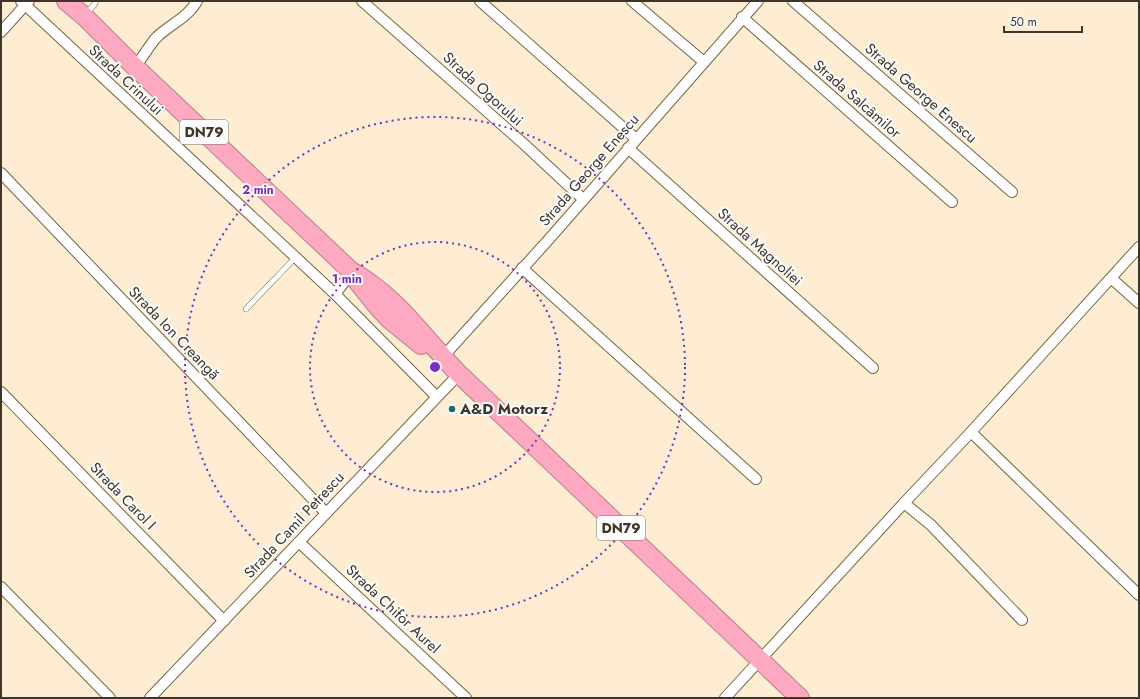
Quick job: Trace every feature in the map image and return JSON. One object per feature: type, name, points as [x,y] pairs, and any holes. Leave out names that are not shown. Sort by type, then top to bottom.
[{"type":"highway","name":"DN79","points":[[66,1],[84,16],[135,68],[352,272],[360,275],[385,294],[433,345],[442,358],[800,698]]},
{"type":"street","points":[[135,68],[155,39],[179,21],[197,1]]},
{"type":"street","name":"Strada Ogorului","points":[[362,1],[519,140],[583,200]]},
{"type":"street","points":[[480,1],[636,139]]},
{"type":"street","points":[[632,1],[704,62]]},
{"type":"street","name":"Strada George Enescu","points":[[442,358],[583,200],[742,17],[758,1]]},
{"type":"street","name":"Strada George Enescu","points":[[794,1],[1012,192]]},
{"type":"street","points":[[1,32],[25,2]]},
{"type":"street","name":"Strada Crinului","points":[[25,2],[295,258],[335,294],[436,396]]},
{"type":"street","name":"Strada Salcâmilor","points":[[742,17],[952,202]]},
{"type":"street","name":"Strada Magnoliei","points":[[628,148],[873,368]]},
{"type":"street","name":"Strada Ion Creangă","points":[[1,173],[326,513]]},
{"type":"street","points":[[725,698],[1139,247]]},
{"type":"street","points":[[522,268],[756,479]]},
{"type":"street","points":[[335,294],[352,272]]},
{"type":"street","points":[[1111,278],[1139,303]]},
{"type":"street","name":"Strada Camil Petrescu","points":[[150,698],[436,396],[459,374]]},
{"type":"street","name":"Strada Carol I","points":[[1,392],[224,621]]},
{"type":"street","points":[[970,432],[1139,595]]},
{"type":"street","points":[[904,503],[931,525],[1022,620]]},
{"type":"street","name":"Strada Chifor Aurel","points":[[299,542],[466,698]]},
{"type":"street","points":[[1,587],[110,698]]},
{"type":"lane","points":[[84,16],[96,1]]},
{"type":"lane","points":[[246,309],[295,258]]},
{"type":"place","name":"A&D Motorz","points":[[452,409]]}]
